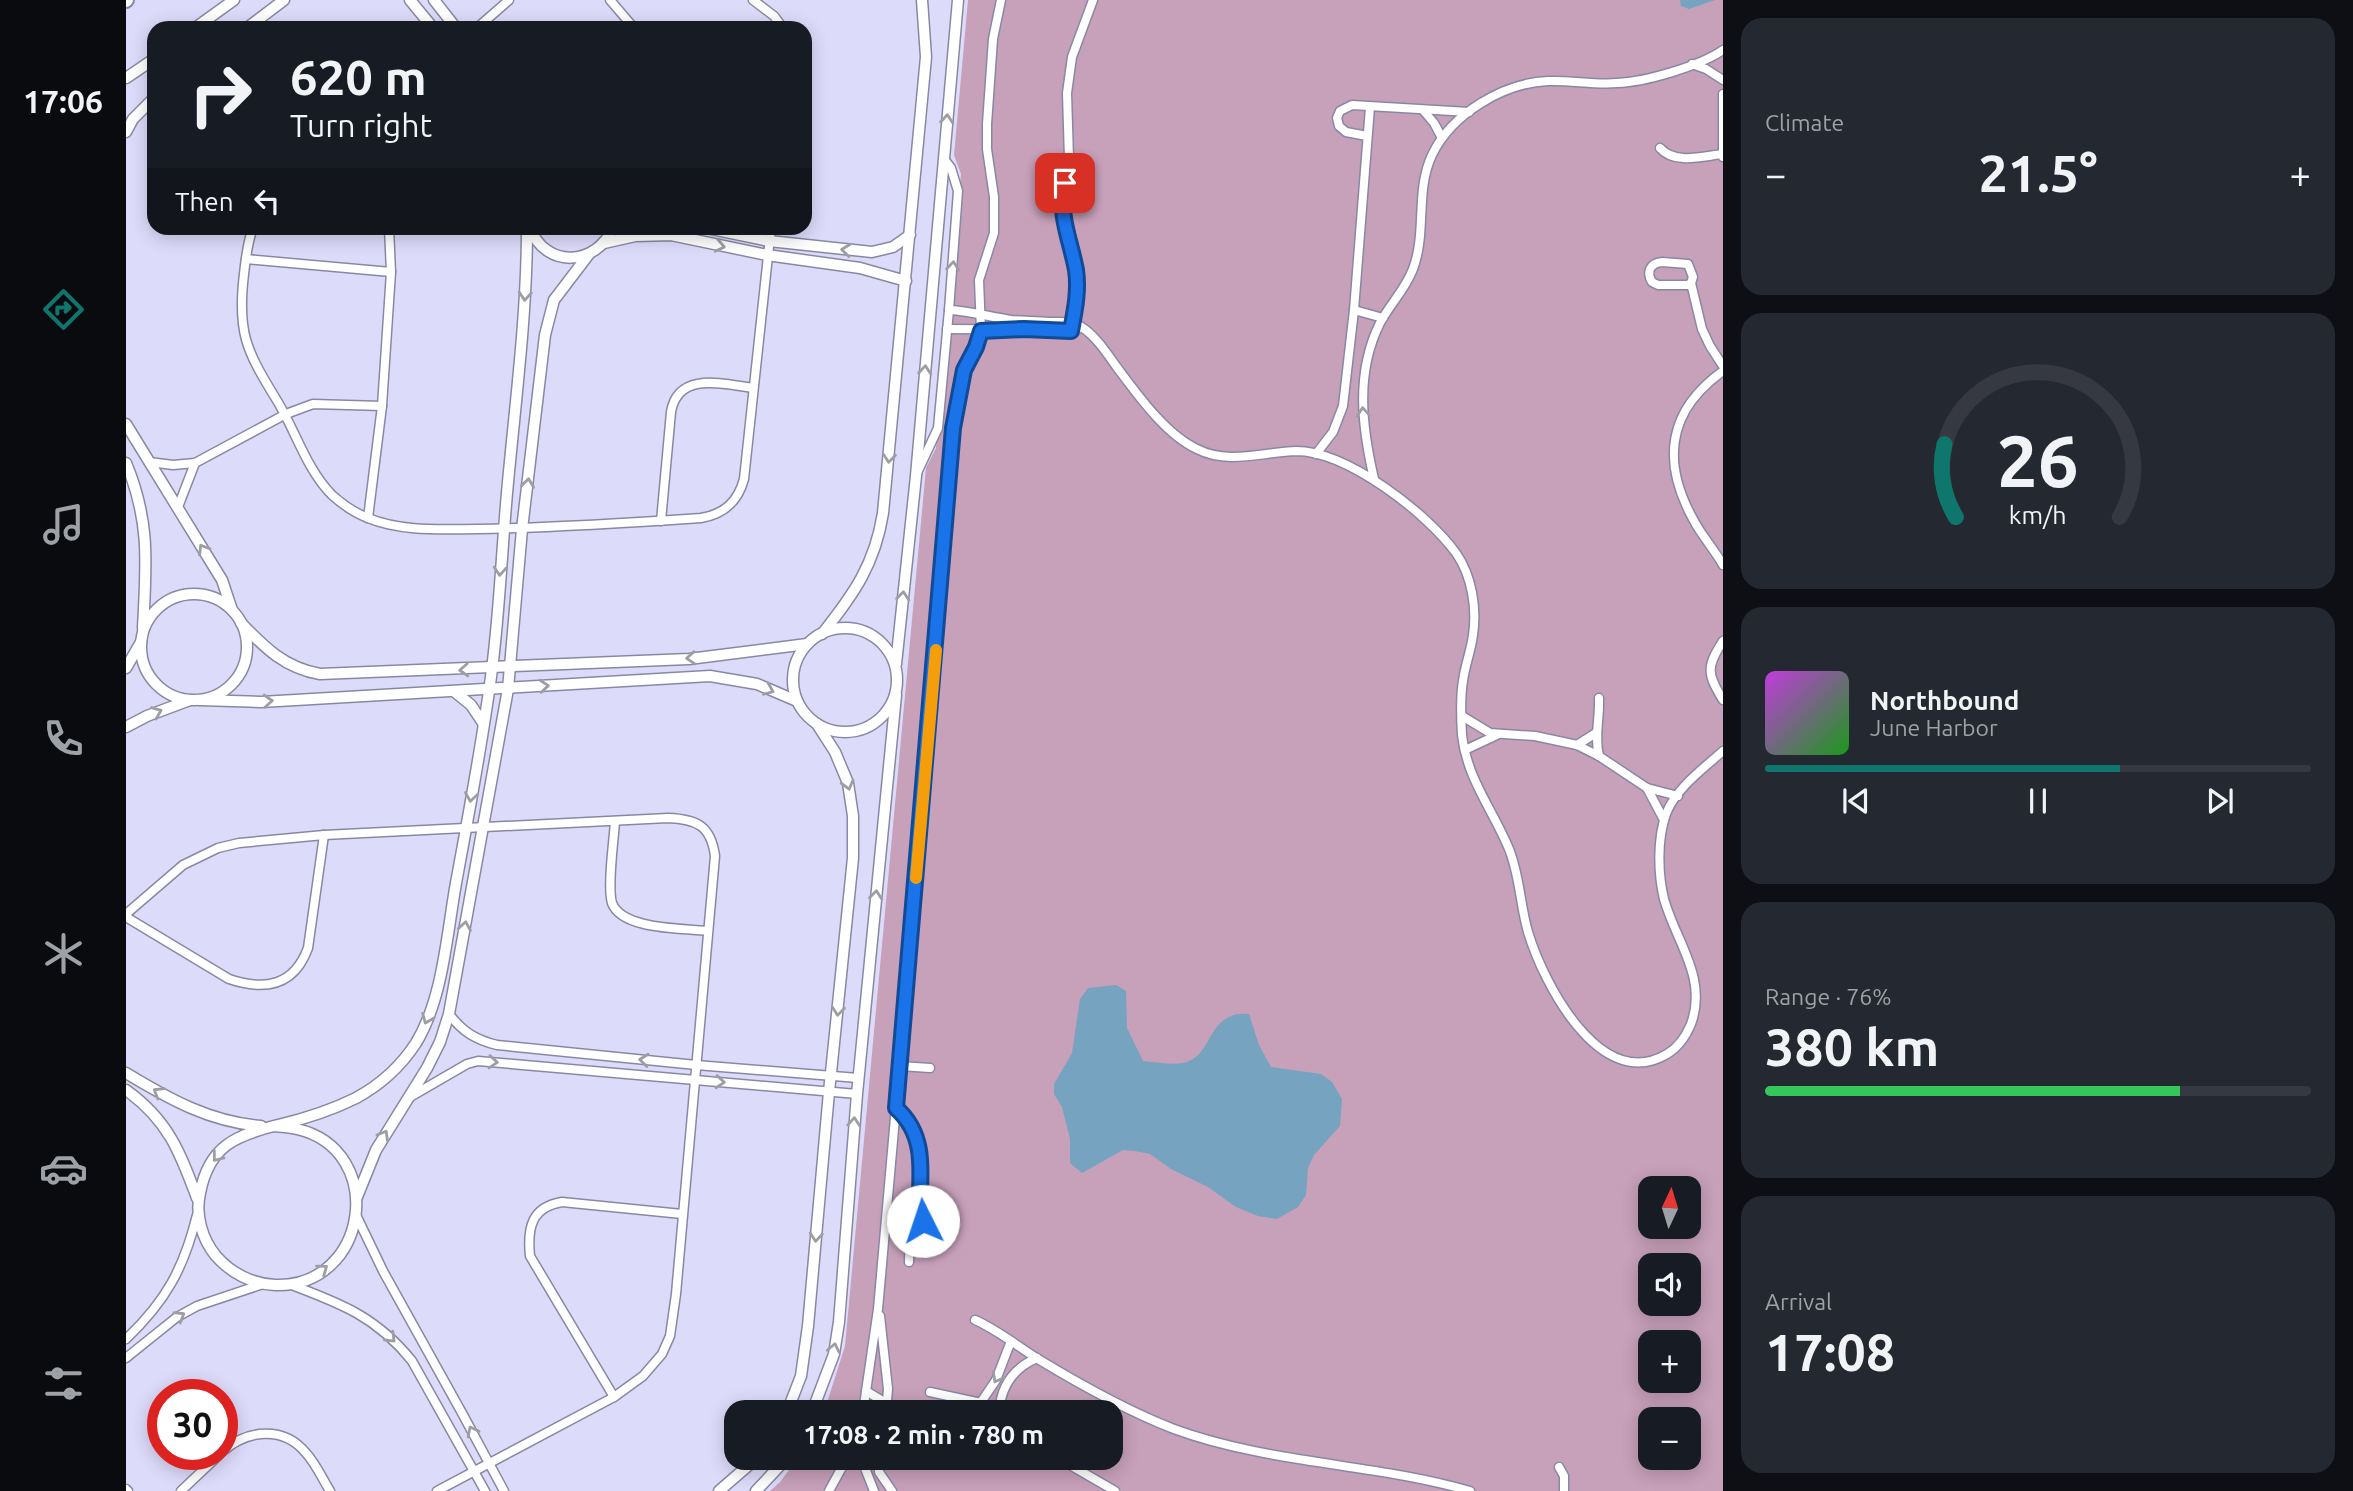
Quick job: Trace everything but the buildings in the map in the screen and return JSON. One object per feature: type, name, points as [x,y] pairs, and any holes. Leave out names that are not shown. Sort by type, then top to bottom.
[{"type":"street","points":[[204,21],[233,0]]},
{"type":"street","points":[[256,21],[284,0]]},
{"type":"street","points":[[410,0],[427,21]]},
{"type":"street","points":[[434,0],[450,21]]},
{"type":"street","points":[[485,21],[509,0]]},
{"type":"street","points":[[610,0],[628,21]]},
{"type":"street","points":[[753,0],[778,21]]},
{"type":"street","points":[[822,634],[856,590],[870,563],[880,533],[926,57],[922,0]]},
{"type":"street","points":[[817,1400],[834,1354],[839,1322],[858,1078],[898,680],[896,664],[916,476],[958,0]]},
{"type":"street","points":[[865,1400],[878,1309],[953,428],[964,370],[981,331],[979,280],[991,248],[995,219],[987,124],[993,39],[1001,0]]},
{"type":"street","points":[[1072,327],[1077,278],[1062,207],[1069,159],[1067,93],[1072,57],[1093,0]]},
{"type":"street","points":[[1374,479],[1361,408],[1362,388],[1372,344],[1383,318],[1404,289],[1415,264],[1424,181],[1432,154],[1442,138],[1469,112],[1484,102],[1526,83],[1549,81],[1616,84],[1709,59],[1723,50]]},
{"type":"street","points":[[126,78],[147,64]]},
{"type":"street","points":[[1692,64],[1723,80]]},
{"type":"street","points":[[1660,148],[1677,158],[1723,155],[1723,94]]},
{"type":"street","points":[[126,132],[133,119],[147,105]]},
{"type":"street","points":[[1367,136],[1342,130],[1337,123],[1340,111],[1347,106],[1469,112]]},
{"type":"street","points":[[1316,454],[1328,440],[1340,416],[1354,310],[1370,107]]},
{"type":"street","points":[[1423,110],[1442,138]]},
{"type":"street","points":[[916,476],[938,428],[949,310],[958,191],[951,168],[944,159]]},
{"type":"street","points":[[251,235],[241,301],[243,335],[256,366],[286,414],[322,482],[342,503],[368,518],[415,528],[522,528],[712,516],[722,512],[737,498],[744,479],[770,235]]},
{"type":"street","points":[[368,518],[382,406],[391,272],[389,235]]},
{"type":"street","points":[[126,1339],[158,1306],[187,1252],[202,1180],[212,1160],[227,1144],[245,1133],[327,1110],[360,1095],[394,1070],[415,1044],[435,995],[492,668],[526,293],[528,235]]},
{"type":"street","points":[[532,235],[544,248],[558,256],[573,258],[589,254]]},
{"type":"street","points":[[357,1198],[388,1127],[410,1097],[437,1049],[449,1014],[508,689],[522,528],[549,314],[561,288],[609,235]]},
{"type":"street","points":[[740,235],[769,241],[873,252],[893,247],[910,235]]},
{"type":"street","points":[[604,243],[635,236],[671,236],[767,256],[860,268],[906,281]]},
{"type":"street","points":[[246,259],[391,272]]},
{"type":"street","points":[[1691,283],[1685,286],[1658,285],[1650,279],[1649,270],[1658,262],[1686,263],[1691,268],[1691,283],[1702,329],[1723,369],[1706,383],[1688,404],[1677,426],[1674,450],[1680,487],[1689,513],[1723,565]]},
{"type":"street","points":[[949,310],[1083,329],[1096,340],[1146,404],[1178,436],[1198,450],[1231,457],[1303,451],[1338,460],[1374,479],[1443,539],[1457,555],[1467,575],[1473,598],[1473,637],[1463,679],[1462,716],[1465,750],[1474,782],[1509,849],[1517,871],[1528,932],[1555,996],[1567,1014],[1594,1043],[1626,1060],[1640,1062],[1669,1053],[1680,1044],[1688,1031],[1697,1000],[1696,980],[1664,897],[1660,858],[1664,820],[1687,784],[1723,751]]},
{"type":"street","points":[[1354,310],[1383,318]]},
{"type":"street","points":[[947,329],[981,331],[1072,327]]},
{"type":"street","points":[[661,520],[671,412],[676,396],[681,389],[697,383],[753,388]]},
{"type":"street","points":[[149,462],[173,465],[195,463],[286,414],[313,404],[382,406]]},
{"type":"street","points":[[126,424],[222,580],[232,611]]},
{"type":"street","points":[[126,463],[146,532],[147,570],[141,656],[153,681],[176,697],[246,702],[710,676],[757,684],[797,701]]},
{"type":"street","points":[[178,507],[195,463]]},
{"type":"street","points":[[126,668],[155,612],[174,598],[189,595],[220,601],[284,663],[301,671],[320,674],[689,659],[807,644]]},
{"type":"street","points":[[126,727],[147,716],[214,696],[227,689],[244,666],[247,651],[241,623]]},
{"type":"street","points":[[792,1400],[801,1376],[808,1325],[830,1075],[852,885],[853,816],[850,792],[842,768],[827,738],[797,701],[793,687],[794,671],[807,644],[836,629],[851,628],[866,632],[884,645],[896,664]]},
{"type":"street","points":[[1723,641],[1710,665],[1709,674],[1723,700]]},
{"type":"street","points":[[455,692],[471,705],[483,723]]},
{"type":"street","points":[[817,724],[843,733],[857,732],[881,719],[896,695]]},
{"type":"street","points":[[1599,698],[1600,717],[1596,733],[1599,756]]},
{"type":"street","points":[[1462,716],[1481,729],[1500,734],[1545,738],[1577,745],[1599,756],[1647,788],[1678,796]]},
{"type":"street","points":[[1577,745],[1596,733]]},
{"type":"street","points":[[1465,750],[1500,734]]},
{"type":"street","points":[[1647,788],[1664,820]]},
{"type":"street","points":[[324,835],[307,948],[300,964],[289,978],[266,985],[229,979],[126,915],[183,865],[196,857],[239,843],[324,835],[680,818],[691,820],[709,834],[715,856],[670,1336],[654,1366],[614,1397],[437,1491]]},
{"type":"street","points":[[615,821],[611,895],[615,909],[633,922],[708,931]]},
{"type":"street","points":[[449,1014],[458,1027],[480,1041],[497,1045],[858,1078]]},
{"type":"street","points":[[584,1069],[586,1054]]},
{"type":"street","points":[[410,1097],[467,1064],[478,1061],[857,1094]]},
{"type":"street","points":[[900,1066],[930,1068]]},
{"type":"street","points":[[126,1073],[167,1098],[195,1111],[223,1120],[299,1129],[330,1146],[351,1174],[357,1198],[357,1217],[351,1237],[341,1254],[326,1269],[309,1279],[289,1284],[264,1284],[244,1278],[226,1267],[212,1251],[202,1233],[198,1206],[180,1152],[170,1134],[144,1103],[126,1090]]},
{"type":"street","points":[[896,1108],[914,1129],[920,1146],[919,1213],[923,1218],[916,1228],[909,1226],[909,1262]]},
{"type":"street","points":[[614,1397],[530,1255],[530,1231],[536,1213],[546,1206],[562,1202],[682,1214]]},
{"type":"street","points":[[357,1217],[387,1280],[504,1491]]},
{"type":"street","points":[[126,1358],[177,1317],[197,1306],[264,1284]]},
{"type":"street","points":[[289,1284],[345,1306],[389,1335],[412,1361],[485,1491]]},
{"type":"street","points":[[878,1309],[887,1373],[886,1400]]},
{"type":"street","points":[[975,1320],[989,1326],[1037,1358],[1136,1412],[1198,1437],[1260,1451],[1411,1477],[1470,1491]]},
{"type":"street","points":[[984,1400],[1002,1368],[1011,1341]]},
{"type":"street","points":[[1001,1400],[1012,1375],[1037,1358]]},
{"type":"street","points":[[866,1391],[877,1400]]},
{"type":"street","points":[[930,1392],[968,1400]]},
{"type":"street","points":[[238,1440],[266,1433],[288,1438],[306,1452],[330,1491]]},
{"type":"street","points":[[1559,1467],[1564,1476],[1564,1491]]},
{"type":"street","points":[[181,1491],[203,1470]]},
{"type":"street","points":[[719,1491],[743,1470]]},
{"type":"street","points":[[756,1491],[776,1470]]},
{"type":"street","points":[[829,1491],[840,1470]]},
{"type":"street","points":[[866,1470],[874,1491]]},
{"type":"street","points":[[879,1470],[891,1491]]},
{"type":"street","points":[[1079,1470],[1115,1491]]},
{"type":"shaded area","points":[[968,0],[1723,0],[1723,1491],[770,1491],[789,1470],[1123,1470],[1123,1400],[828,1400],[845,1346],[926,468],[936,448],[961,174],[954,155]]},
{"type":"water","points":[[1680,0],[1715,0],[1689,9],[1681,6]]},
{"type":"water","points":[[1116,985],[1126,991],[1127,1028],[1143,1061],[1171,1064],[1187,1062],[1196,1057],[1225,1019],[1249,1014],[1259,1045],[1271,1067],[1321,1074],[1332,1082],[1342,1099],[1340,1126],[1314,1155],[1308,1168],[1306,1195],[1298,1207],[1277,1219],[1258,1216],[1236,1207],[1208,1187],[1171,1169],[1150,1154],[1135,1151],[1123,1150],[1082,1173],[1070,1163],[1070,1139],[1062,1107],[1054,1094],[1054,1084],[1072,1053],[1080,999],[1088,988]]},
{"type":"slow traffic","points":[[916,878],[936,650]]},
{"type":"route","points":[[923,1221],[919,1213],[920,1146],[909,1121],[896,1108],[936,657],[953,428],[964,370],[980,339],[981,331],[1071,331],[1077,278],[1062,216],[1065,183]]}]
